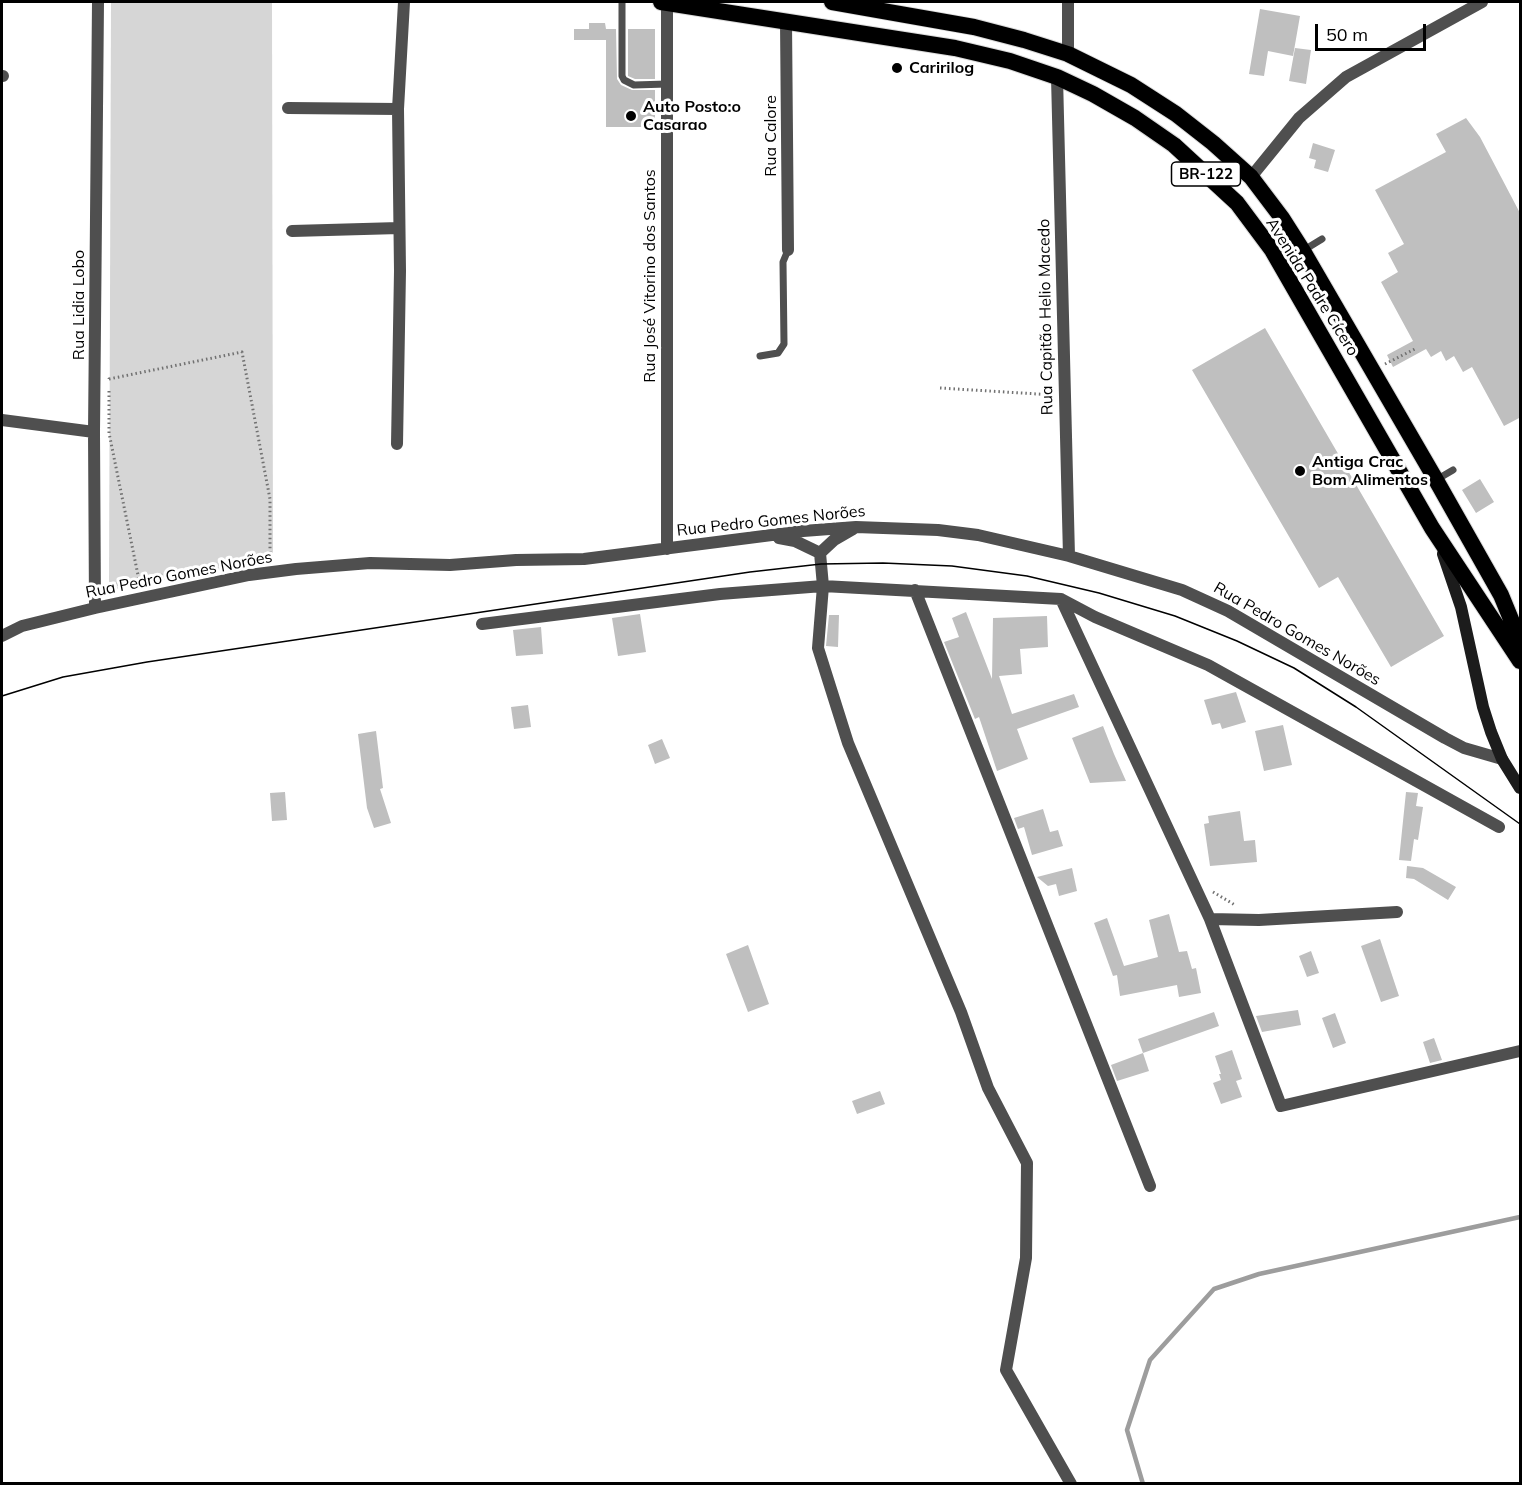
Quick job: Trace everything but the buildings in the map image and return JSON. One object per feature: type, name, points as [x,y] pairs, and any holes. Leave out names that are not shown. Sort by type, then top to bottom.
[{"type":"highway","name":"Avenida Padre Cícero","points":[[664,2],[955,48],[1010,61],[1057,77],[1135,118],[1174,145],[1237,203],[1272,250],[1432,528],[1521,661]]},
{"type":"highway","name":"Avenida Padre Cícero","points":[[832,2],[893,7],[1024,40],[1068,54],[1131,85],[1176,114],[1214,143],[1251,177],[1282,218],[1436,480],[1501,595],[1521,641]]},
{"type":"main road","name":"Avenida Padre Cícero","points":[[1432,528],[1450,571],[1461,607],[1483,707],[1502,759],[1521,788]]},
{"type":"main road","name":"Avenida Padre Cícero","points":[[1501,595],[1521,620]]},
{"type":"street","name":"Rua Lidia Lobo","points":[[95,608],[94,432],[98,2]]},
{"type":"street","points":[[397,444],[398,109],[404,2]]},
{"type":"street","name":"Rua José Vitorino dos Santos","points":[[664,2],[667,84],[667,549]]},
{"type":"street","points":[[1068,2],[1068,54]]},
{"type":"street","points":[[1251,177],[1299,118],[1346,77],[1482,2]]},
{"type":"street","name":"Rua Calore","points":[[786,21],[788,250]]},
{"type":"street","name":"Rua Capitão Helio Macedo","points":[[1057,77],[1069,556]]},
{"type":"street","points":[[288,108],[398,109]]},
{"type":"street","points":[[292,231],[399,228]]},
{"type":"street","points":[[2,420],[94,432]]},
{"type":"street","points":[[820,553],[834,540],[856,527]]},
{"type":"street","name":"Rua Pedro Gomes Norões","points":[[2,636],[22,626],[95,608],[220,580],[296,569],[370,563],[450,565],[516,560],[584,559],[856,527],[899,527],[978,535],[1069,556],[1182,590],[1228,611],[1445,738],[1464,748],[1502,759]]},
{"type":"street","points":[[770,536],[795,541],[820,553]]},
{"type":"street","points":[[820,553],[823,586],[818,648],[848,743],[961,1012],[988,1088],[1027,1162],[1026,1258],[1006,1370],[1071,1484]]},
{"type":"street","points":[[482,624],[720,594],[823,586],[1060,599],[1095,617],[1208,665],[1499,827]]},
{"type":"street","points":[[915,590],[1150,1186]]},
{"type":"street","points":[[1060,599],[1210,918],[1281,1106],[1521,1051]]},
{"type":"street","points":[[1210,918],[1259,920],[1397,912]]},
{"type":"lane","points":[[622,2],[622,76],[624,80],[634,85],[667,84]]},
{"type":"lane","points":[[1302,251],[1322,238]]},
{"type":"lane","points":[[760,356],[778,353],[784,344],[783,262],[788,250]]},
{"type":"lane","points":[[1436,480],[1453,470]]},
{"type":"path","points":[[1390,362],[1417,348]]},
{"type":"path","points":[[95,589],[270,554],[270,499],[242,352],[109,379],[109,433],[139,580]]},
{"type":"path","points":[[940,388],[1065,396]]},
{"type":"path","points":[[1212,891],[1259,920]]},
{"type":"shaded area","points":[[111,2],[272,2],[273,559],[116,589],[109,583]]},
{"type":"waterway","points":[[1143,1484],[1127,1430],[1150,1360],[1214,1289],[1259,1274],[1520,1217]]},
{"type":"tram line","points":[[2,696],[63,677],[147,662],[750,572],[821,564],[883,563],[952,566],[1027,576],[1099,593],[1175,616],[1237,641],[1294,668],[1356,707],[1520,824]]},
{"type":"place","name":"Caririlog","points":[[897,68]]},
{"type":"place","name":"Auto Posto:o Casarao","points":[[631,116]]},
{"type":"place","name":"Antiga Crac Bom Alimentos","points":[[1300,471]]}]
